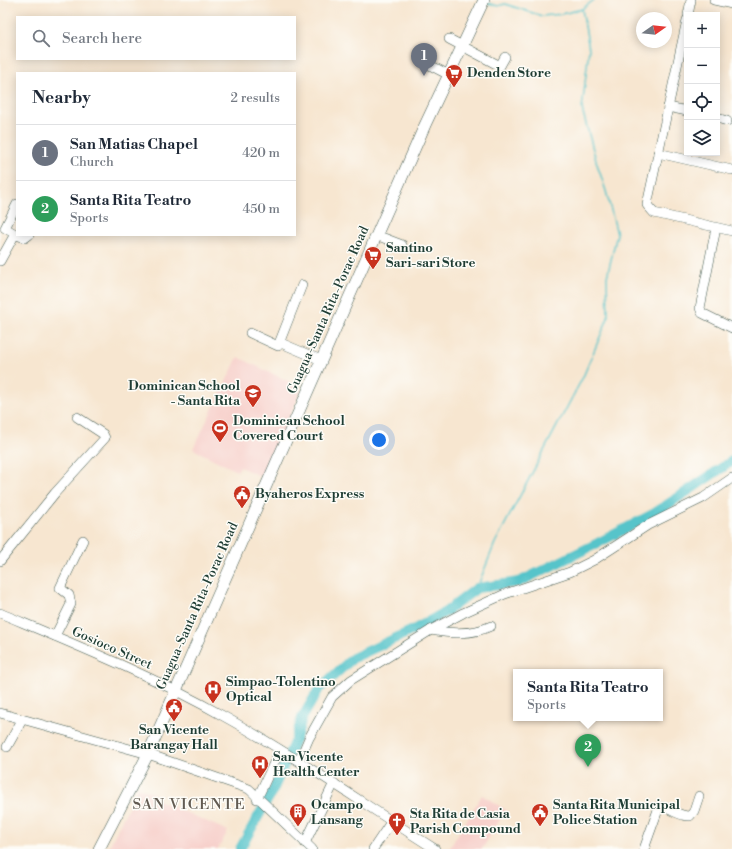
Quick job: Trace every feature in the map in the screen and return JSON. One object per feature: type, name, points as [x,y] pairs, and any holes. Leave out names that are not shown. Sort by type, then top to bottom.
[{"type":"main road","name":"Guagua-Santa Rita-Porac Road","points":[[99,849],[148,754],[376,235],[483,1]]},
{"type":"street","points":[[689,12],[691,0]]},
{"type":"street","points":[[714,0],[732,4]]},
{"type":"street","points":[[684,34],[648,205],[650,210],[654,213],[716,228],[732,230]]},
{"type":"street","points":[[449,39],[500,66],[505,57]]},
{"type":"street","points":[[422,61],[449,75]]},
{"type":"street","points":[[668,107],[684,110]]},
{"type":"street","points":[[720,119],[727,121]]},
{"type":"street","points":[[658,153],[732,170]]},
{"type":"street","points":[[0,261],[16,235],[5,228],[16,206]]},
{"type":"street","points":[[716,228],[700,308],[702,313],[732,328]]},
{"type":"street","points":[[376,235],[402,245]]},
{"type":"street","points":[[250,333],[278,346],[281,343],[302,285]]},
{"type":"street","points":[[281,343],[321,360]]},
{"type":"street","points":[[0,561],[54,493],[105,438],[103,434],[77,417]]},
{"type":"street","points":[[297,760],[332,697],[351,680],[431,630],[505,594],[570,572],[594,560],[648,525],[703,498],[732,478]]},
{"type":"street","points":[[55,636],[72,604],[69,595],[60,588],[83,540]]},
{"type":"street","name":"Gosioco Street","points":[[0,613],[175,690],[225,716],[334,783],[391,822],[435,849]]},
{"type":"street","points":[[431,630],[450,633],[478,632],[492,626]]},
{"type":"street","points":[[0,723],[3,714],[148,754],[249,789],[258,800],[312,849]]},
{"type":"street","points":[[7,747],[22,720]]},
{"type":"street","points":[[258,800],[281,750]]},
{"type":"street","points":[[305,842],[334,783]]},
{"type":"street","points":[[644,849],[659,807],[664,807],[685,816],[690,816],[694,811],[699,796]]},
{"type":"street","points":[[373,849],[391,822]]},
{"type":"shaded area","name":"Dominican School - Santa Rita","points":[[238,357],[302,388],[262,477],[240,467],[237,471],[193,449]]},
{"type":"shaded area","points":[[138,787],[159,796],[158,800],[228,831],[218,849],[108,849]]},
{"type":"shaded area","points":[[482,795],[506,810],[482,849],[449,849]]},
{"type":"waterway","points":[[477,588],[495,543],[583,377],[608,318],[607,277],[617,234],[582,109],[589,49],[582,9],[594,0]]},
{"type":"waterway","points":[[488,3],[498,6],[505,4],[542,16],[562,14],[582,9]]},
{"type":"waterway","points":[[240,849],[273,790],[296,738],[302,718],[319,689],[353,658],[413,630],[447,611],[477,588],[519,582],[598,543],[655,513],[732,461]]},
{"type":"place","name":"San Matias Chapel","points":[[424,76]]},
{"type":"place","name":"Denden Store","points":[[454,88]]},
{"type":"place","name":"Santino Sari-sari Store","points":[[373,270]]},
{"type":"place","name":"Dominican School - Santa Rita","points":[[253,408]]},
{"type":"place","name":"Dominican School Covered Court","points":[[220,443]]},
{"type":"place","name":"Byaheros Express","points":[[242,509]]},
{"type":"place","name":"Simpao-Tolentino Optical","points":[[213,704]]},
{"type":"place","name":"San Vicente Barangay Hall","points":[[174,722]]},
{"type":"place","name":"Santa Rita Teatro","points":[[588,767]]},
{"type":"place","name":"San Vicente Health Center","points":[[260,779]]},
{"type":"place","name":"Ocampo Lansang","points":[[298,827]]},
{"type":"place","name":"Santa Rita Municipal Police Station","points":[[540,827]]},
{"type":"place","name":"Sta Rita de Casia Parish Compound","points":[[397,836]]},
{"type":"district","name":"SAN VICENTE","points":[[189,804]]}]
